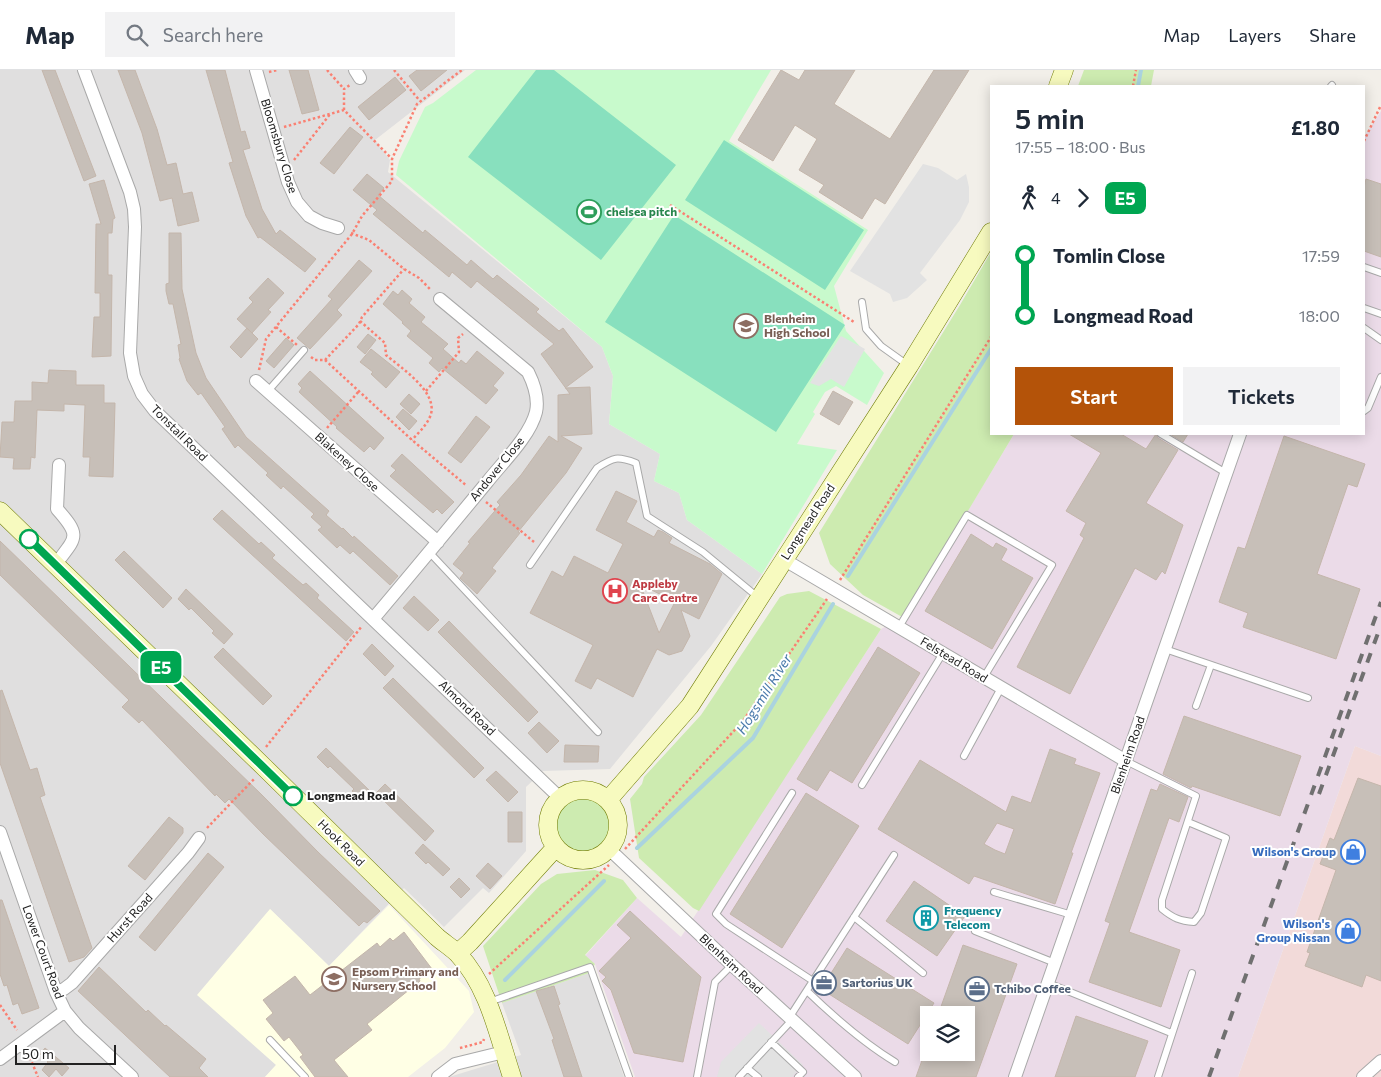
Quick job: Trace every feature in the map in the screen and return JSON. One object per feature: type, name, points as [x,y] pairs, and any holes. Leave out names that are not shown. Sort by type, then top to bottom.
[{"type":"street","name":"Tonstall Road","points":[[84,70],[124,175],[134,209],[130,353],[134,376],[142,394],[155,411],[371,617]]},
{"type":"street","name":"Bloomsbury Close","points":[[256,70],[285,170],[297,202],[309,216],[338,228]]},
{"type":"street","points":[[1058,85],[1064,70]]},
{"type":"street","name":"Longmead Road","points":[[608,800],[690,706],[909,366],[990,234]]},
{"type":"street","name":"Andover Close","points":[[371,617],[434,548],[522,438],[536,412],[534,384],[528,372],[440,299]]},
{"type":"street","name":"Blakeney Close","points":[[256,381],[319,437],[434,548]]},
{"type":"street","name":"Blenheim Road","points":[[1015,1077],[1240,435]]},
{"type":"street","points":[[55,565],[70,545],[74,535],[71,524],[57,509],[60,465]]},
{"type":"street","name":"Hook Road","points":[[0,511],[437,937],[458,953],[480,986],[487,1002],[512,1077]]},
{"type":"street","name":"Felstead Road","points":[[783,559],[1126,761]]},
{"type":"street","name":"Almond Road","points":[[371,617],[560,798]]},
{"type":"street","points":[[588,790],[608,800],[615,810],[618,821],[613,853],[587,860],[566,856],[556,847],[550,836],[548,820],[552,808],[560,798],[571,792],[588,790]]},
{"type":"street","name":"Lower Court Road","points":[[0,832],[56,992],[65,1011],[79,1028],[132,1077]]},
{"type":"street","name":"Hurst Road","points":[[56,992],[72,983],[188,853],[199,838]]},
{"type":"street","points":[[458,953],[556,847]]},
{"type":"street","name":"Blenheim Road","points":[[613,853],[855,1077]]},
{"type":"street","points":[[0,1059],[65,1011]]},
{"type":"street","points":[[438,1077],[455,1064],[504,1052]]},
{"type":"street","points":[[1363,1077],[1381,1061]]},
{"type":"lane","points":[[1365,267],[1381,273]]},
{"type":"lane","points":[[862,302],[866,329],[881,346],[909,366]]},
{"type":"lane","points":[[1365,308],[1381,314]]},
{"type":"lane","points":[[1365,329],[1381,340]]},
{"type":"lane","points":[[268,391],[304,350]]},
{"type":"lane","points":[[1365,410],[1368,408],[1381,377]]},
{"type":"lane","points":[[1163,435],[1226,473]]},
{"type":"lane","points":[[530,565],[597,468],[612,458],[625,459],[636,463],[647,516],[703,552],[760,599]]},
{"type":"lane","points":[[899,627],[967,515],[1052,565],[984,677]]},
{"type":"lane","points":[[434,548],[598,732]]},
{"type":"lane","points":[[1165,649],[1308,698]]},
{"type":"lane","points":[[862,785],[943,653]]},
{"type":"lane","points":[[1196,706],[1211,665]]},
{"type":"lane","points":[[964,756],[1001,688]]},
{"type":"lane","points":[[1126,761],[1196,796],[1162,900],[1162,909],[1171,916],[1182,921],[1194,922],[1201,913],[1226,838],[1188,822]]},
{"type":"lane","points":[[792,792],[716,914],[726,924],[813,981]]},
{"type":"lane","points":[[739,1077],[791,1019],[813,981],[894,855]]},
{"type":"lane","points":[[994,892],[1072,915]]},
{"type":"lane","points":[[854,917],[923,973]]},
{"type":"lane","points":[[975,931],[1055,964]]},
{"type":"lane","points":[[697,1077],[715,982],[732,965]]},
{"type":"lane","points":[[487,1002],[590,967],[630,1077]]},
{"type":"lane","points":[[1158,1077],[1192,973]]},
{"type":"lane","points":[[1048,983],[1171,1033]]},
{"type":"lane","points":[[807,991],[840,1022],[895,1062]]},
{"type":"lane","points":[[270,1040],[305,1077]]},
{"type":"lane","points":[[771,1042],[803,1075]]},
{"type":"lane","points":[[747,1068],[758,1077]]},
{"type":"path","points":[[327,70],[344,89],[344,110],[392,158]]},
{"type":"path","points":[[394,70],[420,101]]},
{"type":"path","points":[[256,381],[266,339],[352,234],[362,216],[392,181],[392,158],[417,104],[462,70]]},
{"type":"path","points":[[1133,85],[1136,70]]},
{"type":"path","points":[[344,89],[358,74]]},
{"type":"path","points":[[1365,139],[1381,105]]},
{"type":"path","points":[[274,130],[344,110]]},
{"type":"path","points":[[285,170],[332,113]]},
{"type":"path","points":[[670,205],[866,329]]},
{"type":"path","points":[[338,228],[368,240],[404,269],[419,278],[440,299]]},
{"type":"path","points":[[325,360],[404,269]]},
{"type":"path","points":[[360,321],[385,343],[386,355],[430,396],[431,415],[412,440]]},
{"type":"path","points":[[426,391],[459,352],[458,338],[473,326]]},
{"type":"path","points":[[276,327],[315,360],[325,360],[412,440],[541,549]]},
{"type":"path","points":[[488,974],[613,853],[743,721],[834,588],[990,339]]},
{"type":"path","points":[[319,437],[359,391]]},
{"type":"path","points":[[199,838],[261,764],[371,617]]},
{"type":"shaded area","points":[[0,70],[465,70],[375,140],[390,160],[388,172],[602,347],[613,376],[609,424],[660,454],[654,481],[679,493],[687,520],[762,574],[711,646],[610,769],[543,771],[526,787],[526,851],[489,893],[483,888],[444,927],[404,888],[329,966],[270,909],[276,1065],[265,1077],[0,1077]]},
{"type":"shaded area","points":[[1381,111],[1381,756],[1355,746],[1238,1077],[635,1077],[595,964],[585,956],[637,898],[681,937],[881,629],[904,617],[1013,435],[1365,435],[1365,135]]},
{"type":"shaded area","points":[[923,164],[938,168],[957,180],[966,174],[969,187],[969,202],[960,220],[920,273],[927,280],[907,298],[893,302],[890,294],[850,271]]},
{"type":"shaded area","points":[[841,336],[865,349],[844,387],[831,379],[819,386],[810,383]]},
{"type":"shaded area","points":[[1355,746],[1381,756],[1381,1077],[1238,1077]]},
{"type":"shaded area","name":"Epsom Primary and Nursery School","points":[[389,905],[469,991],[474,1012],[445,1048],[408,1077],[265,1077],[276,1065],[197,995],[270,909],[329,966]]},
{"type":"shaded area","points":[[589,973],[624,1077],[449,1077],[521,1055],[502,1003]]},
{"type":"shaded area","points":[[759,1023],[803,1065],[792,1077],[717,1077],[721,1062]]},
{"type":"green space","name":"Blenheim High School","points":[[476,70],[771,70],[729,141],[868,230],[834,286],[846,331],[884,373],[867,405],[836,386],[825,392],[813,412],[815,414],[797,444],[837,450],[762,574],[687,520],[679,493],[654,481],[660,454],[609,424],[613,376],[602,347],[396,175],[399,161],[425,107]]},
{"type":"green space","name":"chelsea pitch","points":[[536,70],[554,70],[676,165],[601,260],[468,157]]},
{"type":"green space","points":[[1084,70],[1154,70],[1151,85],[1078,85]]},
{"type":"green space","points":[[724,140],[864,230],[825,290],[685,200]]},
{"type":"green space","points":[[674,215],[845,325],[776,432],[605,322]]},
{"type":"green space","points":[[990,254],[990,435],[1013,435],[904,618],[863,595],[830,564],[819,533]]},
{"type":"green space","points":[[809,591],[881,629],[699,911],[693,908],[639,858],[630,799],[642,784],[644,777],[701,715],[780,597],[787,594]]},
{"type":"green space","points":[[583,796],[599,801],[604,805],[608,810],[613,826],[608,842],[604,847],[599,851],[583,856],[567,851],[562,847],[558,842],[553,826],[558,810],[562,805],[567,801]]},
{"type":"green space","points":[[595,870],[623,880],[637,898],[585,955],[595,964],[589,973],[502,1003],[483,946],[541,884],[557,874]]},
{"type":"building","points":[[42,70],[55,70],[96,176],[84,181]]},
{"type":"building","points":[[118,70],[135,70],[157,129],[167,165],[176,163],[183,194],[192,192],[199,221],[178,226],[172,198],[160,201],[142,133]]},
{"type":"building","points":[[206,70],[225,70],[241,132],[245,131],[250,148],[243,150],[262,209],[276,234],[280,230],[316,259],[305,272],[260,237],[258,238],[246,216],[229,163],[233,162]]},
{"type":"building","points":[[289,70],[308,70],[319,110],[302,114]]},
{"type":"building","points":[[417,70],[447,70],[421,91],[409,76]]},
{"type":"building","points":[[781,70],[799,80],[805,70],[855,70],[834,104],[890,139],[934,70],[969,70],[885,204],[875,198],[862,219],[819,192],[824,185],[799,170],[817,139],[795,125],[773,161],[738,140]]},
{"type":"building","points":[[395,77],[406,90],[369,120],[358,107]]},
{"type":"building","points":[[350,127],[363,137],[334,174],[320,163]]},
{"type":"building","points":[[367,174],[384,188],[378,195],[423,233],[425,230],[467,265],[471,260],[493,279],[497,275],[539,309],[536,312],[559,331],[563,328],[593,367],[565,388],[541,354],[554,344],[477,281],[471,288],[452,272],[449,277],[373,214],[377,210],[353,190]]},
{"type":"building","points":[[1366,179],[1381,184],[1381,257],[1365,251]]},
{"type":"building","points":[[104,180],[115,218],[113,219],[112,233],[108,233],[108,275],[112,275],[111,356],[92,357],[94,317],[100,317],[100,293],[95,293],[96,224],[101,224],[89,184]]},
{"type":"building","points":[[169,233],[181,233],[182,289],[196,353],[206,378],[246,437],[329,511],[326,515],[353,538],[354,536],[398,576],[390,585],[353,551],[350,554],[340,545],[337,548],[318,530],[322,527],[311,517],[314,514],[283,486],[281,489],[266,475],[268,473],[238,445],[235,448],[222,429],[225,427],[201,393],[198,395],[187,381],[179,359],[178,345],[181,344],[173,304],[169,304],[166,291],[166,284],[169,283]]},
{"type":"building","points":[[359,260],[372,271],[337,310],[342,315],[310,349],[297,338],[332,299],[328,296]]},
{"type":"building","points":[[268,278],[284,293],[268,310],[271,312],[252,333],[237,319],[253,302],[249,298]]},
{"type":"building","points":[[402,290],[412,299],[409,303],[425,317],[421,322],[448,344],[443,349],[459,363],[461,360],[466,364],[477,351],[504,373],[493,386],[498,390],[486,404],[442,368],[439,372],[429,363],[433,358],[407,336],[411,331],[383,304],[393,291],[398,295]]},
{"type":"building","points":[[247,328],[258,339],[241,358],[230,347]]},
{"type":"building","points":[[368,334],[376,340],[365,354],[357,347]]},
{"type":"building","points":[[286,338],[294,345],[274,368],[266,361]]},
{"type":"building","points":[[371,349],[400,372],[386,388],[371,374],[373,372],[360,362]]},
{"type":"building","points":[[49,370],[76,371],[76,385],[104,385],[104,403],[115,403],[113,477],[89,476],[90,457],[83,457],[85,405],[64,404],[64,411],[37,410],[35,458],[31,457],[30,469],[13,469],[14,458],[0,457],[2,422],[14,422],[15,401],[32,401],[32,382],[48,383]]},
{"type":"building","points":[[310,371],[384,438],[374,450],[370,446],[364,452],[299,392],[302,388],[298,384]]},
{"type":"building","points":[[590,387],[592,434],[561,436],[582,448],[566,473],[518,532],[520,533],[492,568],[496,571],[477,594],[460,578],[464,573],[453,564],[470,543],[468,542],[500,505],[497,502],[521,475],[549,436],[558,442],[558,395],[570,394],[566,388]]},
{"type":"building","points":[[833,391],[853,402],[839,425],[820,414]]},
{"type":"building","points":[[409,394],[420,404],[411,414],[400,404]]},
{"type":"building","points":[[403,409],[417,421],[409,430],[396,417]]},
{"type":"building","points":[[476,416],[490,427],[461,463],[448,453]]},
{"type":"building","points":[[1071,435],[1123,435],[1146,449],[1156,435],[1158,438],[1178,450],[1146,503],[1183,525],[1165,574],[1162,571],[1156,580],[1135,568],[1070,694],[1017,667],[1084,538],[1080,535],[1086,523],[1066,511],[1101,453]]},
{"type":"building","points":[[1172,435],[1187,435],[1183,442]]},
{"type":"building","points":[[1284,436],[1365,464],[1357,487],[1348,484],[1317,574],[1360,589],[1336,659],[1243,627],[1248,613],[1219,602],[1238,547],[1245,549]]},
{"type":"building","points":[[402,454],[454,502],[442,514],[437,509],[433,513],[390,476],[396,470],[391,466]]},
{"type":"building","name":"Appleby Care Centre","points":[[616,491],[637,501],[626,522],[654,537],[658,530],[663,532],[672,538],[669,543],[710,564],[722,574],[699,619],[681,610],[690,636],[682,651],[669,655],[657,649],[633,697],[597,678],[591,689],[575,681],[593,645],[530,613],[552,571],[563,577],[574,556],[608,573],[623,544],[596,530]],"holes":[[[640,584],[675,602],[659,633]]]},
{"type":"building","points":[[222,510],[259,544],[261,542],[275,555],[272,558],[303,585],[306,583],[319,595],[317,598],[354,632],[346,641],[213,519]]},
{"type":"building","points":[[971,534],[993,548],[996,543],[1007,549],[1001,560],[1033,578],[992,649],[925,611]]},
{"type":"building","points":[[0,541],[380,911],[367,923],[364,921],[359,926],[229,799],[225,803],[216,794],[215,796],[142,720],[139,723],[122,707],[129,700],[0,575]]},
{"type":"building","points":[[124,551],[172,598],[163,608],[115,560]]},
{"type":"building","points":[[186,589],[233,634],[224,644],[191,608],[189,610],[178,599]]},
{"type":"building","points":[[414,596],[439,620],[428,631],[403,608]]},
{"type":"building","points":[[449,621],[538,712],[528,722],[438,632]]},
{"type":"building","points":[[372,644],[394,666],[385,676],[363,654]]},
{"type":"building","points":[[878,647],[920,673],[852,783],[830,770],[817,791],[797,779]]},
{"type":"building","points":[[223,648],[272,696],[263,705],[214,657]]},
{"type":"building","points":[[393,678],[484,768],[474,778],[383,688]]},
{"type":"building","points":[[2,690],[30,770],[37,768],[45,795],[40,797],[92,948],[84,957],[69,962],[0,763],[0,691]]},
{"type":"building","points":[[1184,716],[1301,756],[1280,816],[1192,786],[1191,788],[1163,774]]},
{"type":"building","points":[[539,722],[559,741],[547,753],[528,733]]},
{"type":"building","points":[[565,745],[599,746],[598,762],[564,762]]},
{"type":"building","points":[[326,748],[372,793],[363,802],[352,791],[354,789],[330,766],[328,768],[317,757]]},
{"type":"building","points":[[1050,749],[1076,759],[1074,764],[1100,773],[1055,904],[974,876],[969,884],[878,829],[920,760],[1006,812],[1012,796],[1031,803]],"holes":[[[997,823],[1014,829],[1005,854],[984,844]]]},
{"type":"building","points":[[496,771],[518,792],[508,802],[486,780]]},
{"type":"building","points":[[1358,778],[1381,786],[1381,981],[1366,975],[1362,987],[1305,966],[1310,953],[1307,952],[1336,870],[1320,864],[1330,838],[1334,840]]},
{"type":"building","points":[[385,784],[434,831],[425,841],[376,793]]},
{"type":"building","points":[[1160,784],[1188,797],[1179,822],[1169,818],[1129,932],[1180,950],[1161,1007],[1089,982],[1110,923],[1105,921],[1151,789],[1157,791]]},
{"type":"building","points":[[806,793],[859,826],[782,948],[730,914]]},
{"type":"building","points":[[508,812],[522,812],[522,842],[508,842]]},
{"type":"building","points":[[169,817],[183,828],[183,833],[145,880],[128,866]]},
{"type":"building","points":[[423,844],[450,869],[443,876],[428,862],[426,864],[415,853]]},
{"type":"building","points":[[208,853],[224,867],[155,951],[139,937]]},
{"type":"building","points":[[488,863],[502,876],[490,889],[476,876]]},
{"type":"building","points":[[459,878],[470,889],[461,898],[450,887]]},
{"type":"building","name":"Frequency Telecom","points":[[914,881],[965,916],[937,956],[886,921]]},
{"type":"building","points":[[0,900],[2,900],[39,1008],[22,1014],[18,1003],[13,1005],[7,985],[4,986],[0,974]]},
{"type":"building","points":[[630,911],[701,977],[683,1062],[634,1053],[611,990],[602,981],[606,977],[599,971],[631,938],[617,925]]},
{"type":"building","points":[[404,932],[432,969],[367,1024],[372,1030],[334,1060],[348,1077],[315,1077],[300,1057],[303,1055],[289,1037],[284,1041],[266,1019],[273,1013],[263,1000],[295,976],[310,995],[377,943],[380,947],[390,938],[393,941]]},
{"type":"building","name":"Tchibo Coffee","points":[[963,945],[1017,964],[976,1077],[916,1077],[922,1061],[975,1061],[975,1006],[941,1006]]},
{"type":"building","points":[[847,948],[934,1003],[932,1006],[920,1006],[920,1025],[908,1044],[821,989]]},
{"type":"building","points":[[99,967],[146,1012],[148,1010],[206,1059],[199,1068],[208,1077],[170,1077],[78,991]]},
{"type":"building","points":[[554,986],[560,1004],[558,1005],[582,1077],[564,1077],[552,1040],[554,1039],[536,991]]},
{"type":"building","points":[[1076,1016],[1148,1041],[1135,1077],[1055,1077]]},
{"type":"building","points":[[45,1048],[69,1068],[62,1076],[56,1069],[49,1077],[42,1070],[48,1062],[40,1054]]},
{"type":"waterway","name":"Hogsmill River","points":[[1138,85],[1141,70]]},
{"type":"waterway","name":"Hogsmill River","points":[[848,576],[990,351]]},
{"type":"waterway","name":"Hogsmill River","points":[[637,848],[753,738],[833,604]]},
{"type":"waterway","name":"Hogsmill River","points":[[505,980],[604,881]]},
{"type":"railway","points":[[1209,1077],[1381,602]]},
{"type":"railway","points":[[1319,794],[1381,625]]},
{"type":"bus line","name":"E5","points":[[29,539],[293,796]]},
{"type":"place","name":"chelsea pitch","points":[[589,212]]},
{"type":"place","name":"Blenheim High School","points":[[746,326]]},
{"type":"place","name":"Appleby Care Centre","points":[[615,591]]},
{"type":"place","name":"Longmead Road","points":[[293,796]]},
{"type":"place","name":"Wilson's Group","points":[[1353,852]]},
{"type":"place","name":"Frequency Telecom","points":[[926,918]]},
{"type":"place","name":"Wilson's Group Nissan","points":[[1348,931]]},
{"type":"place","name":"Epsom Primary and Nursery School","points":[[334,979]]},
{"type":"place","name":"Sartorius UK","points":[[824,983]]},
{"type":"place","name":"Tchibo Coffee","points":[[977,989]]}]
